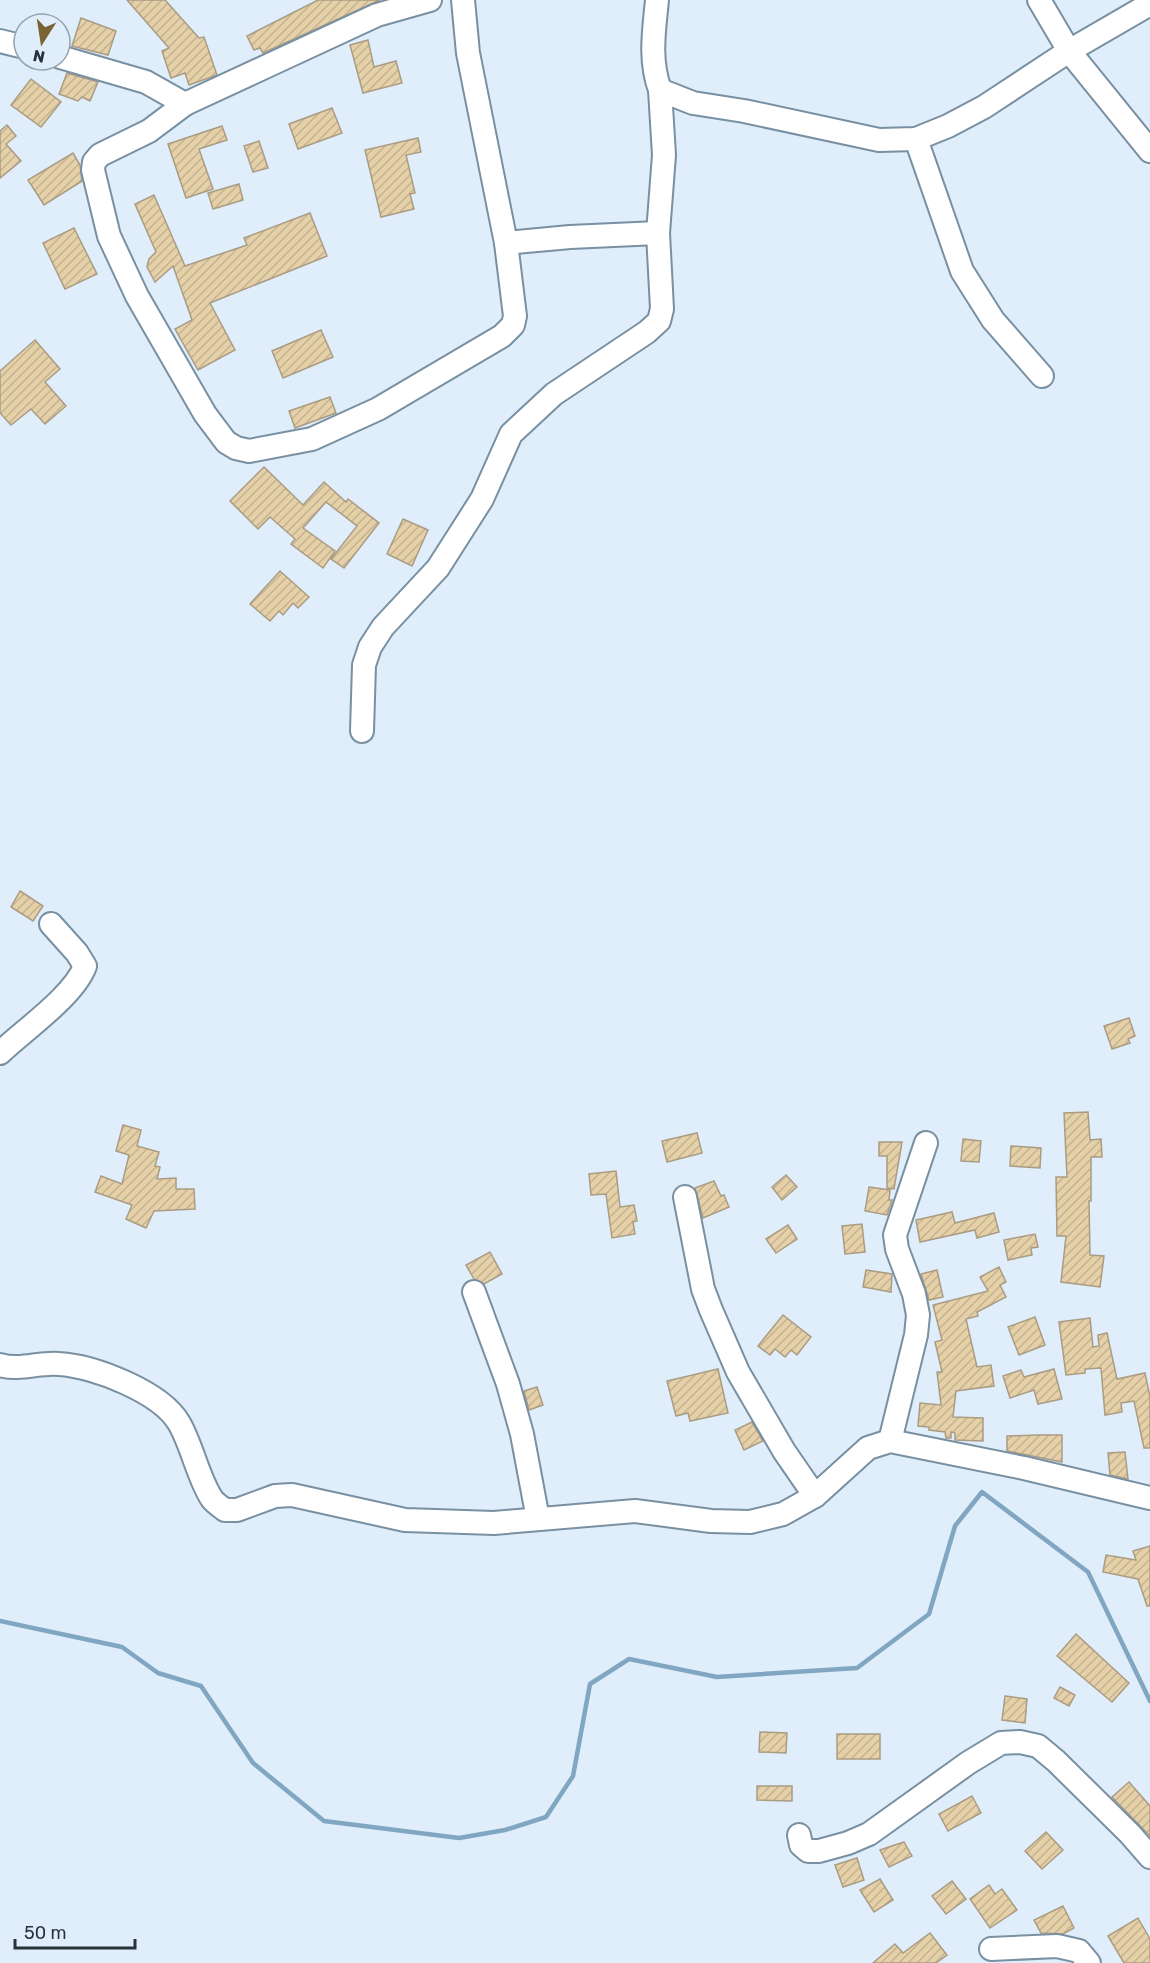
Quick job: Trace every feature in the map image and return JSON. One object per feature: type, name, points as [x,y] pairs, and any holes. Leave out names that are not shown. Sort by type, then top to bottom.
[{"type":"street","points":[[430,0],[376,15],[185,104],[149,131],[100,155],[94,162],[93,170],[109,236],[137,296],[205,414],[226,442],[236,448],[249,451],[312,439],[378,409],[502,336],[513,325],[515,316],[506,243],[468,53],[463,0]]},
{"type":"street","points":[[362,731],[364,666],[370,648],[383,627],[438,568],[482,499],[511,434],[554,394],[647,332],[659,321],[662,309],[658,232],[664,155],[660,90],[654,74],[652,55],[657,0]]},
{"type":"street","points":[[1039,0],[1069,51],[1150,151]]},
{"type":"street","points":[[660,90],[693,103],[744,111],[879,140],[915,139],[948,126],[984,107],[1069,51],[1150,4]]},
{"type":"street","points":[[72,60],[146,82],[185,104]]},
{"type":"street","points":[[915,139],[962,271],[993,320],[1042,376]]},
{"type":"street","points":[[506,243],[658,232]]},
{"type":"street","points":[[0,1053],[81,977],[85,966],[77,953],[51,924]]},
{"type":"street","points":[[890,1441],[916,1335],[918,1315],[914,1294],[897,1249],[895,1235],[926,1143]]},
{"type":"street","points":[[685,1197],[703,1289],[711,1311],[738,1372],[784,1451],[815,1496]]},
{"type":"street","points":[[474,1292],[507,1384],[522,1434],[538,1519]]},
{"type":"street","points":[[0,1365],[10,1368],[57,1364],[75,1366],[126,1381],[169,1410],[179,1423],[212,1500],[225,1510],[237,1510],[275,1496],[292,1495],[405,1520],[494,1523],[635,1511],[711,1521],[750,1522],[783,1514],[815,1496],[868,1448],[890,1441],[1024,1468],[1150,1498]]},
{"type":"street","points":[[799,1835],[801,1845],[808,1851],[819,1851],[848,1843],[869,1834],[968,1763],[1002,1743],[1020,1742],[1038,1746],[1056,1761],[1130,1834],[1150,1857]]},
{"type":"street","points":[[991,1949],[1057,1946],[1079,1951],[1089,1963]]},
{"type":"building","points":[[127,0],[165,0],[199,38],[204,37],[217,75],[189,85],[185,73],[171,78],[162,51],[169,48]]},
{"type":"building","points":[[318,0],[380,0],[263,53],[260,48],[254,50],[247,36]]},
{"type":"building","points":[[81,18],[116,31],[108,55],[72,46]]},
{"type":"building","points":[[368,40],[374,67],[396,61],[402,83],[363,93],[350,45]]},
{"type":"building","points":[[67,73],[98,82],[90,101],[82,97],[78,101],[59,94]]},
{"type":"building","points":[[31,79],[61,102],[41,127],[11,105]]},
{"type":"building","points":[[332,108],[342,133],[298,149],[289,124]]},
{"type":"building","points":[[7,125],[16,136],[6,144],[21,161],[0,178],[0,131]]},
{"type":"building","points":[[222,126],[227,140],[199,149],[213,189],[186,198],[168,144]]},
{"type":"building","points":[[418,138],[421,152],[406,155],[415,193],[410,194],[414,209],[381,217],[365,150]]},
{"type":"building","points":[[259,141],[268,168],[253,172],[244,146]]},
{"type":"building","points":[[73,153],[80,165],[82,181],[44,205],[28,180]]},
{"type":"building","points":[[239,184],[243,200],[213,209],[208,193]]},
{"type":"building","points":[[154,195],[185,266],[247,245],[244,238],[310,213],[327,256],[210,303],[235,350],[198,370],[175,329],[192,320],[173,266],[155,282],[147,267],[149,259],[156,252],[135,204]]},
{"type":"building","points":[[74,228],[97,274],[65,289],[43,243]]},
{"type":"building","points":[[321,330],[333,357],[283,378],[272,351]]},
{"type":"building","points":[[35,340],[60,369],[45,382],[66,406],[45,424],[31,409],[11,425],[0,413],[0,371]]},
{"type":"building","points":[[330,397],[336,413],[295,428],[289,411]]},
{"type":"building","points":[[264,467],[303,505],[324,482],[346,502],[348,499],[379,523],[344,568],[331,559],[357,526],[326,502],[303,528],[335,551],[323,568],[291,544],[295,539],[270,517],[258,529],[230,501]]},
{"type":"building","points":[[403,519],[428,530],[412,566],[387,554]]},
{"type":"building","points":[[280,571],[309,597],[298,608],[293,603],[283,615],[279,611],[270,621],[250,604]]},
{"type":"building","points":[[20,891],[43,906],[33,921],[11,907]]},
{"type":"building","points":[[1129,1018],[1135,1036],[1128,1039],[1130,1043],[1112,1049],[1104,1026]]},
{"type":"building","points":[[1088,1112],[1090,1140],[1101,1139],[1102,1157],[1091,1157],[1091,1201],[1089,1201],[1090,1255],[1104,1256],[1100,1287],[1061,1282],[1066,1236],[1057,1236],[1056,1177],[1067,1177],[1064,1113]]},
{"type":"building","points":[[123,1125],[141,1130],[137,1146],[159,1152],[155,1166],[160,1167],[157,1179],[176,1178],[176,1189],[194,1189],[195,1209],[154,1211],[146,1228],[126,1219],[132,1205],[95,1192],[101,1176],[122,1184],[129,1155],[116,1151]]},
{"type":"building","points":[[697,1133],[702,1153],[667,1162],[662,1141]]},
{"type":"building","points":[[963,1139],[981,1141],[979,1162],[961,1161]]},
{"type":"building","points":[[879,1142],[902,1142],[894,1189],[887,1188],[887,1156],[879,1156]]},
{"type":"building","points":[[1011,1146],[1041,1148],[1040,1168],[1010,1166]]},
{"type":"building","points":[[616,1171],[620,1207],[634,1205],[637,1221],[633,1222],[635,1234],[612,1238],[606,1194],[591,1195],[589,1174]]},
{"type":"building","points":[[786,1175],[797,1187],[782,1200],[772,1187]]},
{"type":"building","points":[[714,1181],[729,1207],[703,1218],[695,1188]]},
{"type":"building","points":[[869,1187],[890,1190],[889,1200],[892,1200],[887,1215],[865,1211]]},
{"type":"building","points":[[952,1212],[955,1223],[994,1213],[999,1232],[977,1238],[975,1230],[920,1242],[916,1220]]},
{"type":"building","points":[[862,1224],[865,1252],[845,1254],[842,1226]]},
{"type":"building","points":[[788,1225],[797,1239],[776,1253],[766,1239]]},
{"type":"building","points":[[1035,1234],[1038,1247],[1031,1248],[1032,1255],[1008,1260],[1004,1240]]},
{"type":"building","points":[[490,1252],[502,1274],[484,1284],[474,1279],[466,1265]]},
{"type":"building","points":[[999,1267],[1006,1282],[1000,1285],[1006,1297],[977,1312],[978,1316],[966,1319],[977,1367],[991,1365],[994,1386],[956,1391],[953,1417],[983,1418],[983,1441],[955,1440],[955,1433],[951,1432],[951,1438],[946,1438],[945,1432],[918,1426],[920,1403],[941,1405],[937,1372],[942,1372],[935,1342],[942,1340],[933,1305],[988,1291],[980,1277]]},
{"type":"building","points":[[866,1270],[892,1274],[891,1292],[863,1287]]},
{"type":"building","points":[[937,1270],[943,1297],[929,1300],[921,1274]]},
{"type":"building","points":[[783,1315],[811,1337],[797,1355],[791,1350],[785,1357],[775,1349],[770,1355],[758,1346]]},
{"type":"building","points":[[1035,1317],[1045,1345],[1019,1355],[1008,1327]]},
{"type":"building","points":[[1090,1318],[1093,1347],[1099,1346],[1098,1335],[1107,1333],[1117,1379],[1145,1373],[1150,1397],[1150,1448],[1144,1448],[1134,1401],[1121,1403],[1122,1412],[1105,1415],[1101,1368],[1085,1369],[1085,1373],[1066,1375],[1059,1322]]},
{"type":"building","points":[[718,1369],[728,1413],[690,1421],[688,1413],[676,1416],[667,1381]]},
{"type":"building","points":[[1054,1369],[1062,1399],[1038,1404],[1034,1390],[1010,1398],[1003,1376],[1021,1370],[1024,1377]]},
{"type":"building","points":[[537,1387],[543,1405],[529,1410],[524,1391]]},
{"type":"building","points":[[752,1422],[763,1441],[744,1450],[735,1430]]},
{"type":"building","points":[[1062,1435],[1062,1462],[1007,1451],[1007,1436]]},
{"type":"building","points":[[1125,1452],[1128,1479],[1110,1475],[1108,1453]]},
{"type":"building","points":[[1150,1546],[1150,1606],[1147,1606],[1138,1579],[1103,1572],[1106,1555],[1136,1560],[1133,1551]]},
{"type":"building","points":[[1076,1634],[1129,1683],[1112,1702],[1057,1656]]},
{"type":"building","points":[[1060,1687],[1075,1695],[1069,1706],[1054,1698]]},
{"type":"building","points":[[1005,1696],[1027,1699],[1025,1723],[1002,1720]]},
{"type":"building","points":[[760,1732],[787,1733],[786,1753],[759,1752]]},
{"type":"building","points":[[837,1734],[880,1734],[880,1759],[837,1759]]},
{"type":"building","points":[[1129,1782],[1150,1806],[1150,1836],[1112,1797]]},
{"type":"building","points":[[757,1786],[792,1786],[792,1801],[757,1800]]},
{"type":"building","points":[[972,1796],[981,1813],[948,1831],[939,1814]]},
{"type":"building","points":[[1046,1832],[1063,1850],[1042,1869],[1025,1851]]},
{"type":"building","points":[[904,1842],[912,1856],[889,1867],[880,1850]]},
{"type":"building","points":[[857,1858],[864,1880],[843,1887],[835,1865]]},
{"type":"building","points":[[880,1879],[893,1900],[874,1912],[860,1890]]},
{"type":"building","points":[[952,1881],[966,1899],[946,1914],[932,1896]]},
{"type":"building","points":[[989,1885],[995,1894],[1002,1889],[1017,1910],[990,1928],[970,1899]]},
{"type":"building","points":[[1063,1906],[1074,1928],[1063,1934],[1041,1933],[1034,1920]]},
{"type":"building","points":[[1138,1918],[1150,1939],[1150,1963],[1124,1963],[1108,1936]]},
{"type":"building","points":[[930,1933],[947,1955],[936,1963],[873,1963],[895,1944],[903,1953]]},
{"type":"waterway","points":[[0,1621],[122,1647],[158,1673],[201,1686],[253,1763],[324,1821],[459,1838],[505,1830],[546,1817],[573,1776],[590,1684],[629,1659],[717,1677],[857,1668],[929,1614],[955,1526],[982,1492],[1088,1572],[1150,1701]]}]
